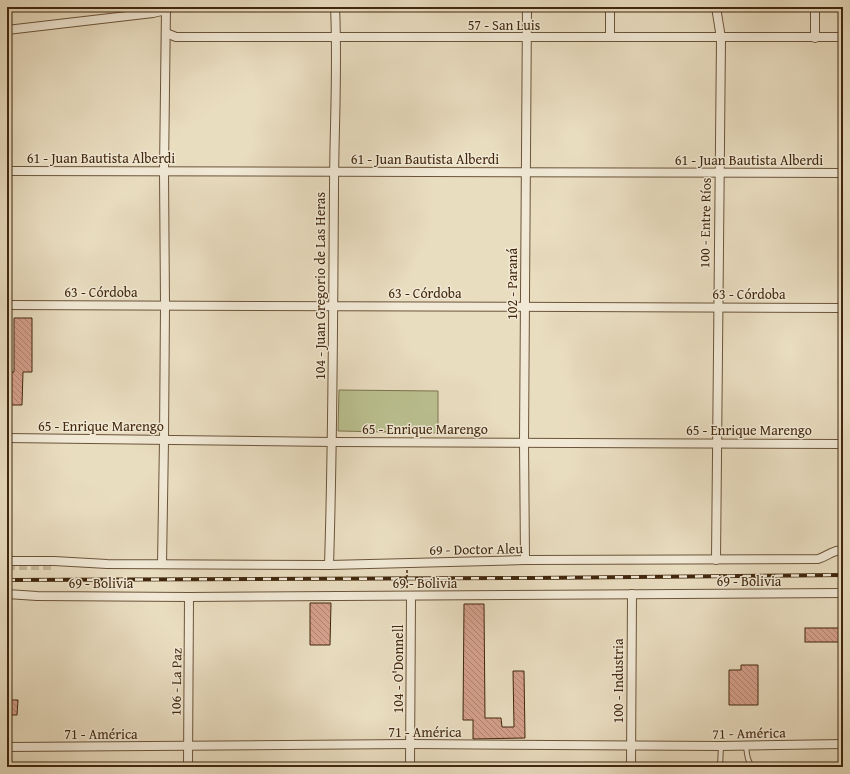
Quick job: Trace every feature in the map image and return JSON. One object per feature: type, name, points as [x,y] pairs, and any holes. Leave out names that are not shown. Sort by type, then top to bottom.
[{"type":"street","name":"104 - Juan Gregorio de Las Heras","points":[[330,565],[334,172],[337,37],[336,7]]},
{"type":"street","name":"102 - Paraná","points":[[525,560],[524,442],[527,7]]},
{"type":"street","points":[[610,7],[610,37]]},
{"type":"street","name":"100 - Entre Ríos","points":[[716,7],[721,38],[716,560]]},
{"type":"street","points":[[815,7],[815,38]]},
{"type":"street","points":[[7,30],[153,13],[167,8],[164,171],[165,305],[162,564]]},
{"type":"street","name":"57 - San Luis","points":[[166,33],[176,37],[843,38]]},
{"type":"street","name":"61 - Juan Bautista Alberdi","points":[[7,171],[843,173]]},
{"type":"street","name":"63 - Córdoba","points":[[7,304],[333,307],[525,306],[843,308]]},
{"type":"street","name":"65 - Enrique Marengo","points":[[7,438],[332,442],[843,444]]},
{"type":"street","name":"69 - Doctor Aleu","points":[[51,566],[107,564],[330,565],[525,560],[818,559],[833,551],[843,550]]},
{"type":"street","name":"69 - Doctor Aleu","points":[[7,561],[54,560],[107,564]]},
{"type":"street","name":"69 - Bolivia","points":[[7,594],[37,596],[409,596],[843,593]]},
{"type":"street","name":"100 - Industria","points":[[631,767],[632,594]]},
{"type":"street","name":"106 - La Paz","points":[[188,767],[189,596]]},
{"type":"street","name":"104 - O'Donnell","points":[[409,596],[410,767]]},
{"type":"street","name":"71 - América","points":[[7,747],[188,747],[410,744],[746,746],[843,744]]},
{"type":"lane","points":[[720,767],[721,746]]},
{"type":"lane","points":[[746,746],[748,758],[753,767]]},
{"type":"path","points":[[408,563],[409,596]]},
{"type":"green space","points":[[339,390],[438,391],[438,433],[338,431]]},
{"type":"building","points":[[14,318],[32,318],[32,372],[23,372],[22,405],[7,405],[7,372],[14,372]]},
{"type":"building","points":[[310,603],[331,603],[330,645],[310,645]]},
{"type":"building","points":[[464,604],[484,604],[485,718],[501,718],[502,727],[514,727],[513,671],[524,671],[525,738],[473,739],[473,720],[463,720]]},
{"type":"building","points":[[805,628],[843,628],[843,642],[805,642]]},
{"type":"building","points":[[741,665],[758,665],[758,705],[729,705],[729,670],[741,670]]},
{"type":"building","points":[[7,700],[18,700],[17,715],[7,715]]},
{"type":"tunnel","points":[[7,566],[51,566]]},
{"type":"railway","points":[[7,580],[843,575]]}]
